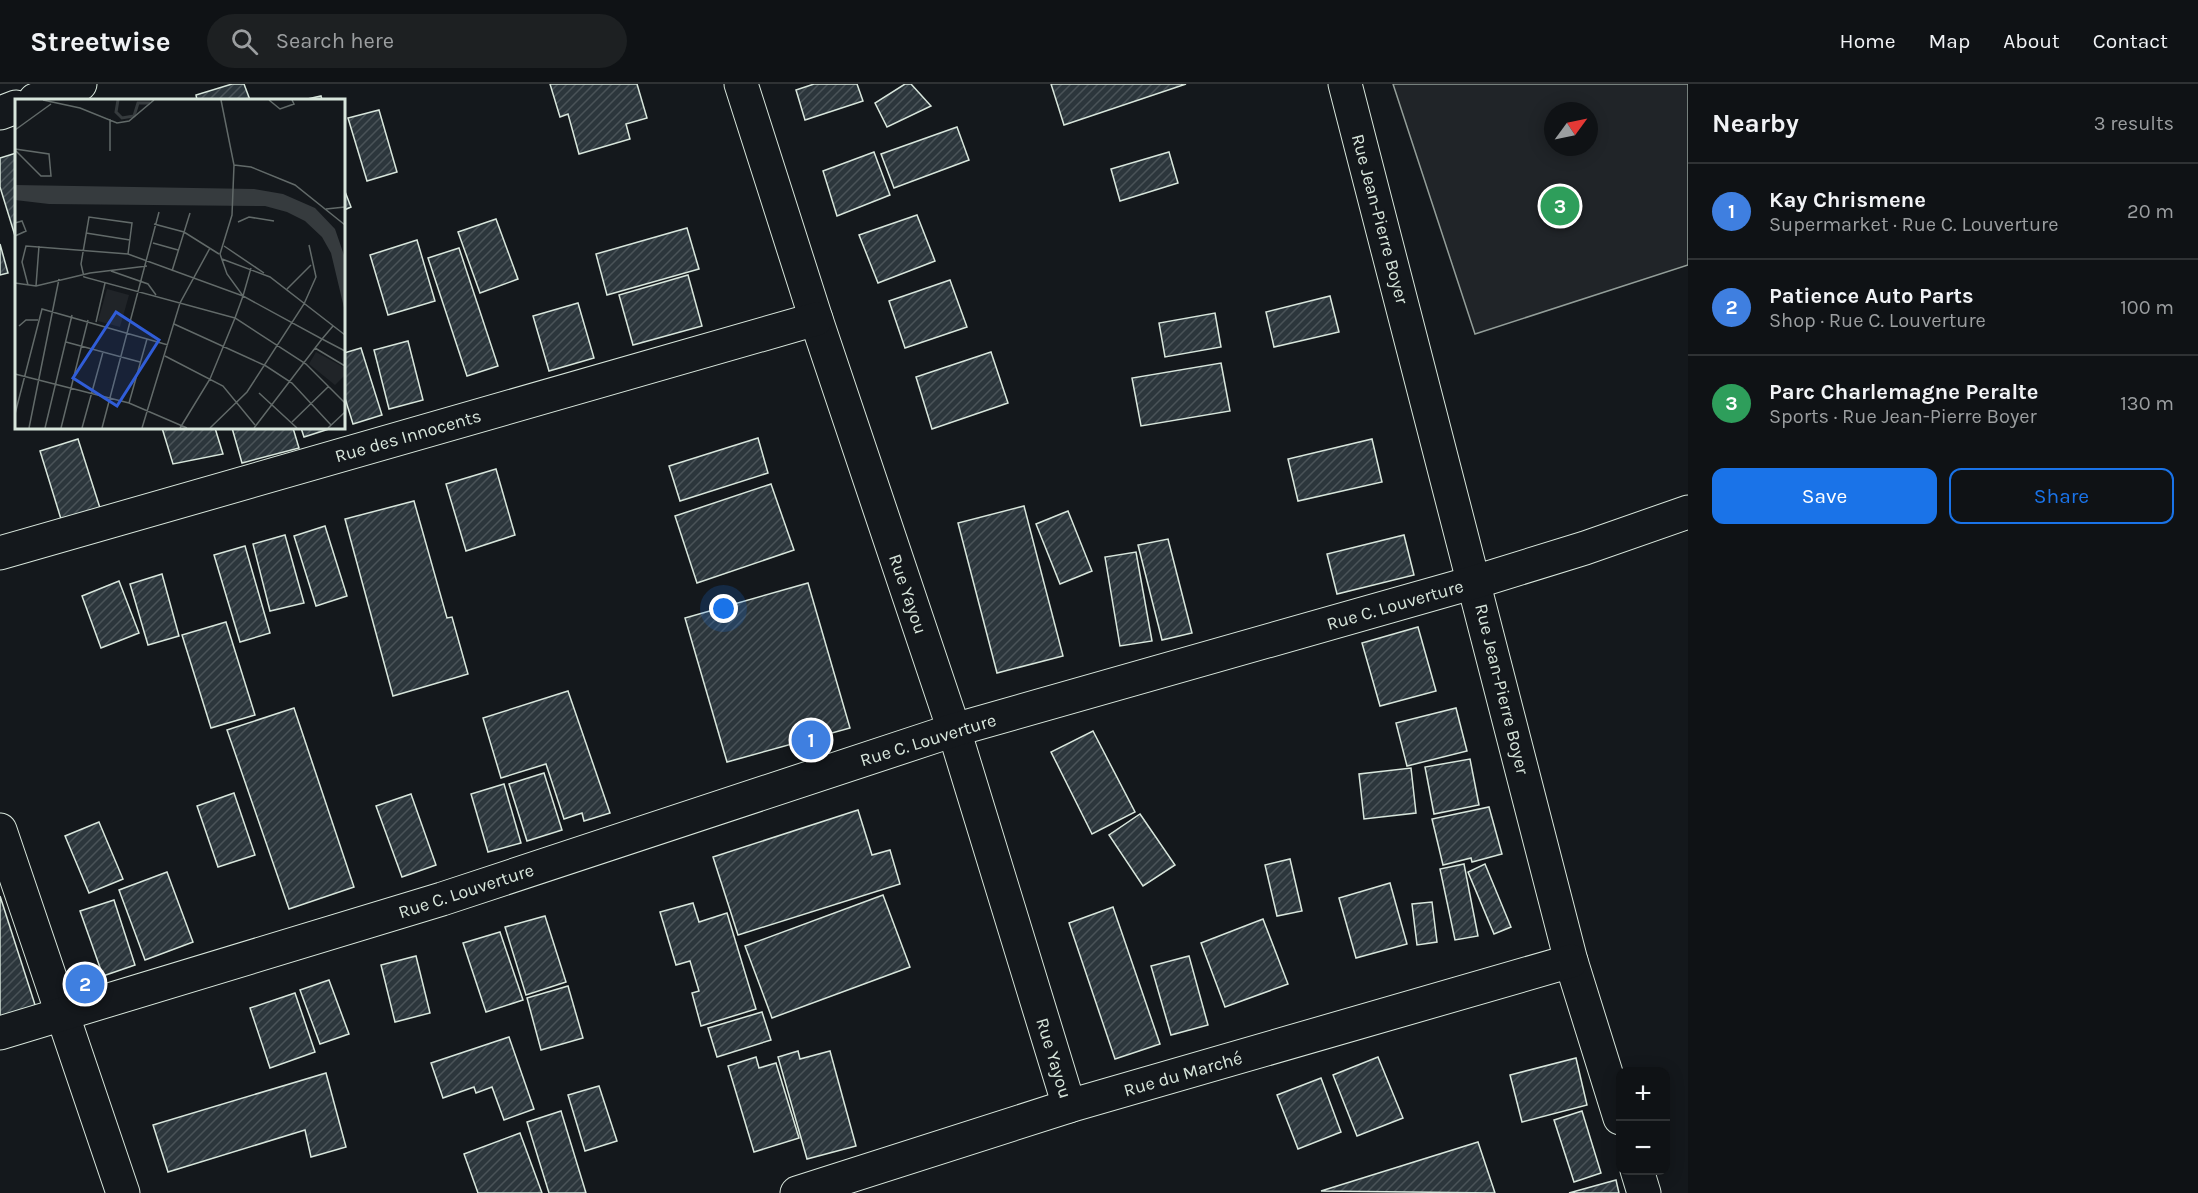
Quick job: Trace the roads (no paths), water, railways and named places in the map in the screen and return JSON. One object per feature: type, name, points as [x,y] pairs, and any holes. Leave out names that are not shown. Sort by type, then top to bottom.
[{"type":"street","points":[[38,99],[80,84]]},
{"type":"street","name":"Rue Yayou","points":[[741,84],[816,319],[954,730],[1069,1106]]},
{"type":"street","name":"Rue Jean-Pierre Boyer","points":[[1344,84],[1475,582],[1571,961],[1616,1105]]},
{"type":"street","points":[[0,113],[15,107]]},
{"type":"street","name":"Rue des Innocents","points":[[0,553],[816,319]]},
{"type":"street","name":"Rue C. Louverture","points":[[0,1033],[442,899],[954,730],[1475,582],[1585,548],[1688,512]]},
{"type":"street","points":[[0,830],[123,1193]]},
{"type":"street","name":"Rue du Marché","points":[[797,1193],[1069,1106],[1571,961]]},
{"type":"street","points":[[1639,1175],[1644,1193]]},
{"type":"place","name":"Parc Charlemagne Peralte","points":[[1560,206]]},
{"type":"place","name":"Kay Chrismene","points":[[811,740]]},
{"type":"place","name":"Patience Auto Parts","points":[[85,984]]}]
